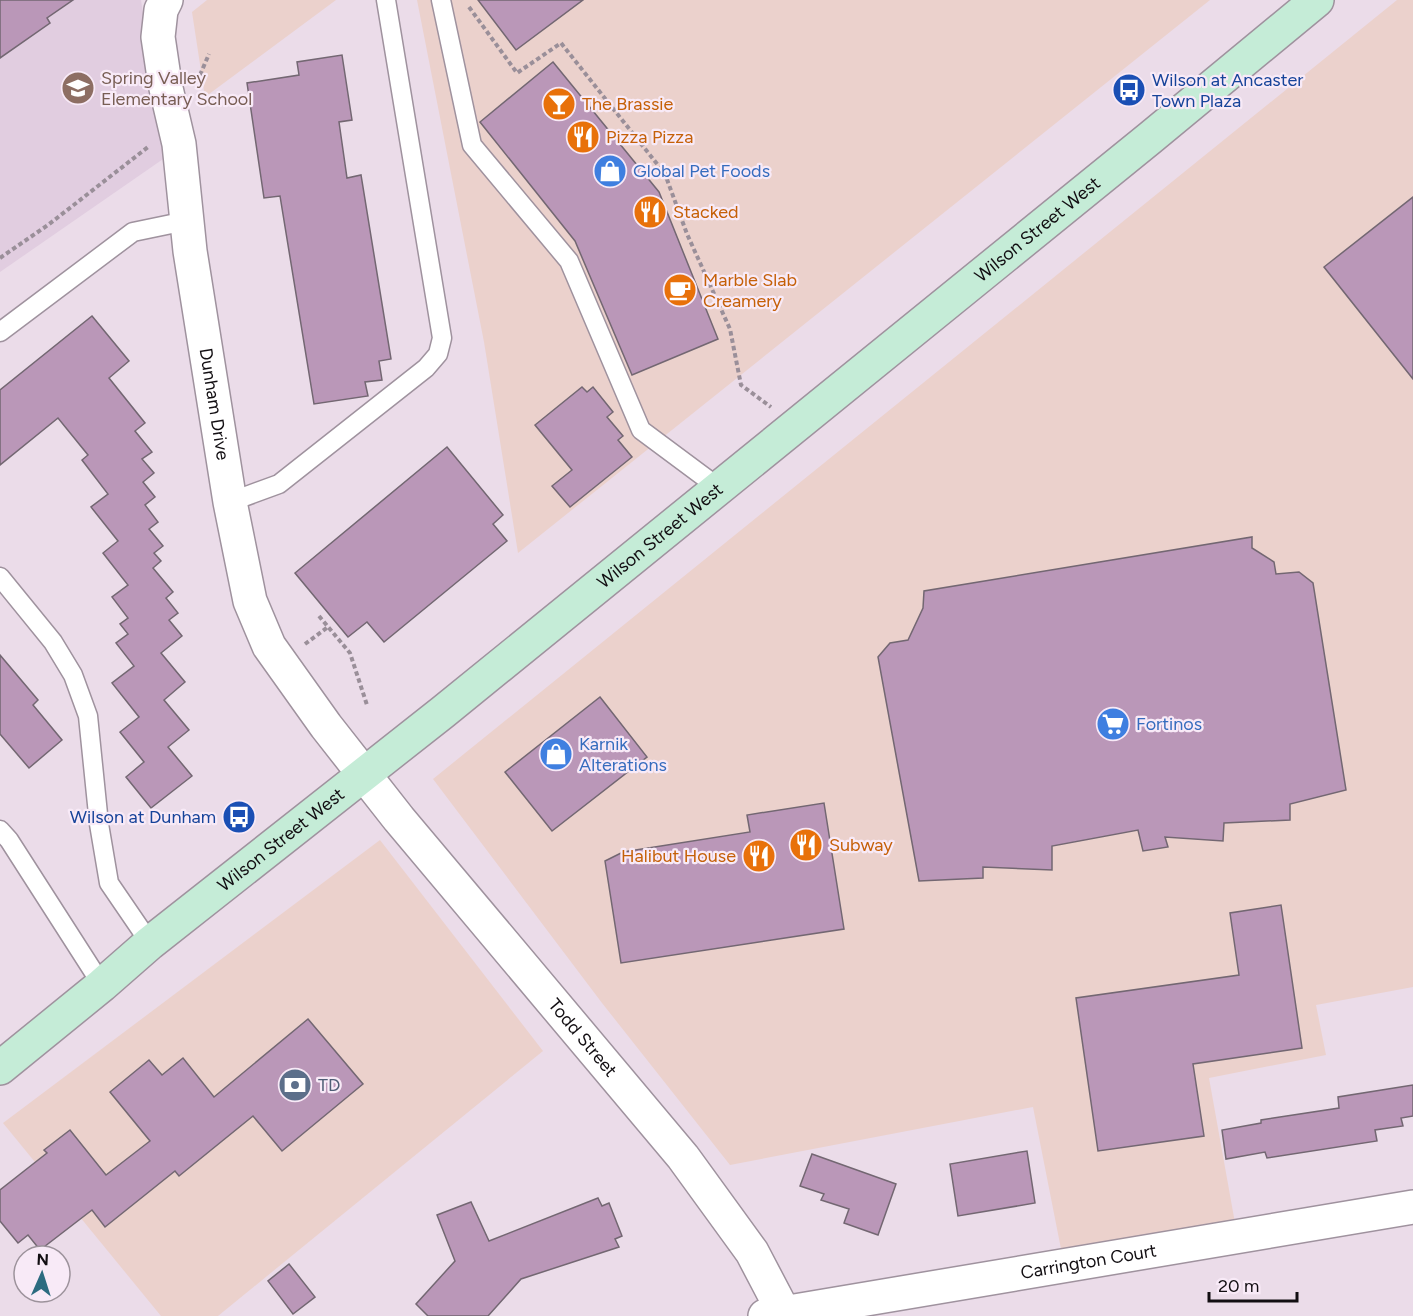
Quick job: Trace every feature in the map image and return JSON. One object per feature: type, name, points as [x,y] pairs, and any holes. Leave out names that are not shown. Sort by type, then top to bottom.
[{"type":"main road","name":"Wilson Street West","points":[[0,1068],[150,943],[364,776],[796,426],[1317,0]]},
{"type":"street","name":"Dunham Drive","points":[[166,0],[160,10],[158,37],[165,84],[179,144],[186,221],[230,502],[250,601],[269,646],[364,776]]},
{"type":"street","name":"Todd Street","points":[[364,776],[496,937],[683,1157],[752,1252],[774,1314]]},
{"type":"street","name":"Carrington Court","points":[[774,1314],[1413,1207]]},
{"type":"lane","points":[[230,502],[279,484],[426,368],[438,354],[442,338],[386,0]]},
{"type":"lane","points":[[441,0],[472,145],[569,261],[641,430],[719,488]]},
{"type":"lane","points":[[0,332],[133,232],[186,221]]},
{"type":"lane","points":[[0,577],[53,642],[73,675],[88,716],[99,824],[109,883],[150,943]]},
{"type":"lane","points":[[0,830],[9,840],[102,985]]},
{"type":"path","points":[[464,0],[517,73],[561,43],[665,174],[687,234],[730,329],[741,385],[796,426]]},
{"type":"path","points":[[0,258],[48,225],[147,149]]},
{"type":"path","points":[[319,616],[350,653],[367,705]]},
{"type":"shaded area","name":"Spring Valley Elementary School","points":[[0,0],[141,0],[166,157],[0,272]]},
{"type":"shaded area","points":[[207,0],[336,0],[205,97],[192,12]]},
{"type":"shaded area","points":[[417,0],[1210,0],[518,553],[484,342]]},
{"type":"shaded area","points":[[1397,0],[1413,0],[1413,987],[1316,1005],[1326,1055],[1209,1078],[1235,1223],[1062,1254],[1033,1107],[730,1165],[602,1003],[433,779]]},
{"type":"shaded area","points":[[380,840],[543,1051],[218,1316],[161,1316],[3,1123]]},
{"type":"building","points":[[0,0],[73,0],[47,18],[50,23],[0,58]]},
{"type":"building","points":[[478,0],[583,0],[516,50]]},
{"type":"building","points":[[342,55],[352,120],[339,122],[347,178],[361,175],[391,359],[379,361],[382,380],[365,382],[368,396],[314,404],[280,196],[264,198],[247,83],[299,75],[297,62]]},
{"type":"building","points":[[553,62],[659,192],[718,339],[632,375],[575,241],[480,122]]},
{"type":"building","points":[[1413,197],[1413,379],[1324,267]]},
{"type":"building","points":[[92,316],[129,361],[109,378],[145,423],[135,431],[152,452],[142,459],[154,473],[143,482],[155,497],[145,505],[158,522],[149,529],[163,546],[154,553],[161,561],[153,568],[173,592],[166,598],[178,613],[169,620],[182,636],[161,653],[185,682],[164,700],[189,730],[168,747],[192,776],[151,808],[126,777],[144,762],[120,732],[139,717],[112,683],[134,666],[116,643],[128,634],[120,624],[128,618],[112,597],[128,585],[103,553],[118,541],[91,507],[108,494],[82,460],[88,455],[58,418],[0,465],[0,390]]},
{"type":"building","points":[[582,387],[587,392],[593,387],[613,412],[607,417],[623,436],[618,440],[632,457],[570,507],[552,486],[572,470],[535,425]]},
{"type":"building","points":[[447,447],[503,515],[493,524],[507,541],[384,642],[367,622],[348,637],[295,573]]},
{"type":"building","name":"Fortinos","points":[[1252,537],[1252,548],[1274,562],[1276,574],[1299,572],[1313,583],[1346,790],[1290,804],[1290,820],[1224,823],[1223,841],[1165,837],[1168,847],[1143,851],[1138,830],[1052,846],[1052,870],[983,867],[983,878],[919,881],[878,657],[890,643],[908,640],[923,608],[924,591]]},
{"type":"building","points":[[0,655],[38,700],[33,705],[62,740],[29,768],[0,734]]},
{"type":"building","points":[[600,697],[647,757],[552,831],[505,772]]},
{"type":"building","points":[[824,803],[844,929],[621,963],[605,861],[623,852],[750,832],[747,815]]},
{"type":"building","points":[[1281,905],[1302,1048],[1193,1064],[1204,1136],[1098,1151],[1076,998],[1239,975],[1230,913]]},
{"type":"building","points":[[308,1019],[363,1084],[282,1151],[253,1116],[179,1176],[175,1171],[105,1227],[92,1210],[48,1244],[35,1244],[28,1235],[18,1243],[0,1221],[0,1190],[47,1153],[44,1150],[70,1130],[106,1175],[150,1141],[110,1092],[149,1060],[162,1075],[183,1058],[214,1097]]},
{"type":"building","points":[[1413,1085],[1413,1116],[1401,1118],[1403,1126],[1375,1130],[1377,1141],[1267,1158],[1265,1152],[1226,1159],[1222,1130],[1261,1123],[1261,1120],[1339,1108],[1338,1097]]},
{"type":"building","points":[[1027,1151],[1035,1203],[958,1216],[950,1164]]},
{"type":"building","points":[[812,1154],[896,1184],[878,1235],[844,1223],[849,1209],[821,1200],[824,1194],[800,1186]]},
{"type":"building","points":[[598,1198],[602,1206],[609,1203],[622,1236],[615,1239],[619,1247],[521,1279],[488,1316],[428,1316],[416,1304],[455,1261],[437,1215],[471,1202],[489,1241]]},
{"type":"building","points":[[289,1264],[315,1297],[293,1314],[268,1281]]},
{"type":"place","name":"Spring Valley Elementary School","points":[[78,88]]},
{"type":"place","name":"Wilson at Ancaster Town Plaza","points":[[1129,90]]},
{"type":"place","name":"The Brassie","points":[[559,104]]},
{"type":"place","name":"Pizza Pizza","points":[[583,137]]},
{"type":"place","name":"Global Pet Foods","points":[[610,171]]},
{"type":"place","name":"Stacked","points":[[650,212]]},
{"type":"place","name":"Marble Slab Creamery","points":[[680,290]]},
{"type":"place","name":"Fortinos","points":[[1113,724]]},
{"type":"place","name":"Karnik Alterations","points":[[556,754]]},
{"type":"place","name":"Wilson at Dunham","points":[[239,817]]},
{"type":"place","name":"Subway","points":[[806,845]]},
{"type":"place","name":"Halibut House","points":[[759,856]]},
{"type":"place","name":"TD","points":[[295,1085]]}]
